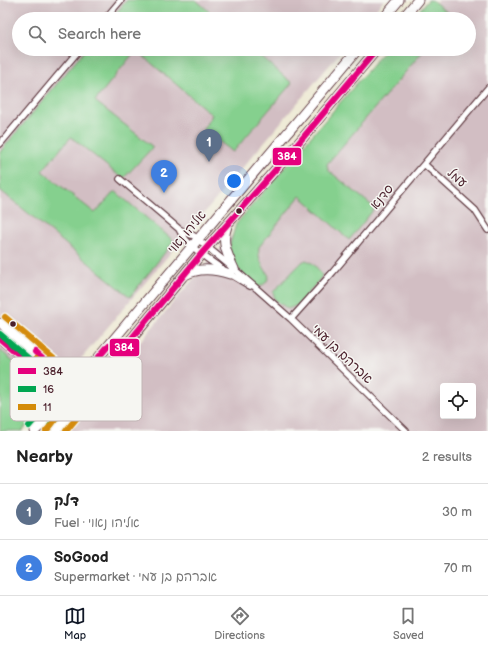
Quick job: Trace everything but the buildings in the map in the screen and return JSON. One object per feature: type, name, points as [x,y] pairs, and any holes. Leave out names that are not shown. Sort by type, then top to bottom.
[{"type":"highway","points":[[389,12],[399,0]]},
{"type":"highway","points":[[408,12],[418,0]]},
{"type":"highway","name":"אליהו נאוי","points":[[99,357],[352,56]]},
{"type":"highway","name":"אליהו נאוי","points":[[116,357],[182,277],[291,152],[371,56]]},
{"type":"highway","points":[[182,277],[190,272],[206,269],[232,271],[224,246],[224,236],[228,223]]},
{"type":"highway","name":"אליהו נאוי","points":[[34,431],[43,421]]},
{"type":"highway","name":"אליהו נאוי","points":[[56,431],[64,421]]},
{"type":"main road","points":[[0,323],[41,357]]},
{"type":"main road","points":[[0,339],[22,357]]},
{"type":"street","points":[[111,12],[121,0]]},
{"type":"street","points":[[0,144],[74,56]]},
{"type":"street","name":"סדנא","points":[[291,319],[333,272],[488,88]]},
{"type":"street","name":"עמל","points":[[424,164],[475,210],[488,230]]},
{"type":"street","name":"אברהם בן עמי","points":[[120,179],[179,229],[189,233],[195,242],[262,294],[291,319],[406,431]]},
{"type":"street","name":"אברהם בן עמי","points":[[195,242],[232,271]]},
{"type":"shaded area","points":[[0,0],[384,0],[374,12],[12,12],[12,56],[337,56],[82,357],[10,357],[10,421],[24,421],[15,431],[0,431]]},
{"type":"shaded area","points":[[438,0],[488,0],[488,431],[66,431],[74,421],[142,421],[142,357],[128,357],[176,299],[389,56],[476,56],[476,12],[427,12]]},
{"type":"green space","points":[[127,0],[196,0],[210,12],[117,12]]},
{"type":"green space","points":[[428,0],[432,0],[447,12],[418,12]]},
{"type":"green space","points":[[80,56],[131,56],[95,101],[153,147],[123,179],[71,137],[42,171],[95,213],[115,191],[174,241],[130,297],[0,190],[0,152]]},
{"type":"green space","points":[[143,56],[260,56],[292,83],[233,152],[203,129],[212,115]]},
{"type":"green space","points":[[380,56],[419,56],[327,164],[328,170],[375,208],[349,240],[300,196],[259,247],[260,258],[269,276],[264,284],[258,287],[252,284],[233,263],[230,244],[236,224]]},
{"type":"green space","points":[[306,260],[316,266],[322,276],[298,305],[288,309],[275,300],[273,292],[302,262]]},
{"type":"green space","points":[[0,350],[10,358],[10,421],[31,421],[22,431],[0,431]]},
{"type":"transit line","name":"384","points":[[116,357],[202,253],[291,152],[371,56]]},
{"type":"transit line","name":"11","points":[[5,317],[52,357]]},
{"type":"transit line","name":"16","points":[[0,334],[27,357]]},
{"type":"transit line","name":"384","points":[[0,339],[22,357]]},
{"type":"transit line","name":"384","points":[[99,357],[109,345]]},
{"type":"transit line","name":"384","points":[[35,352],[41,357]]},
{"type":"transit line","name":"16","points":[[29,426],[34,421]]},
{"type":"transit line","name":"16","points":[[50,426],[54,421]]},
{"type":"transit line","name":"11","points":[[46,431],[54,421]]},
{"type":"transit line","name":"11","points":[[66,431],[74,421]]},
{"type":"place","name":"דלק","points":[[209,162]]},
{"type":"place","name":"SoGood","points":[[164,193]]}]
